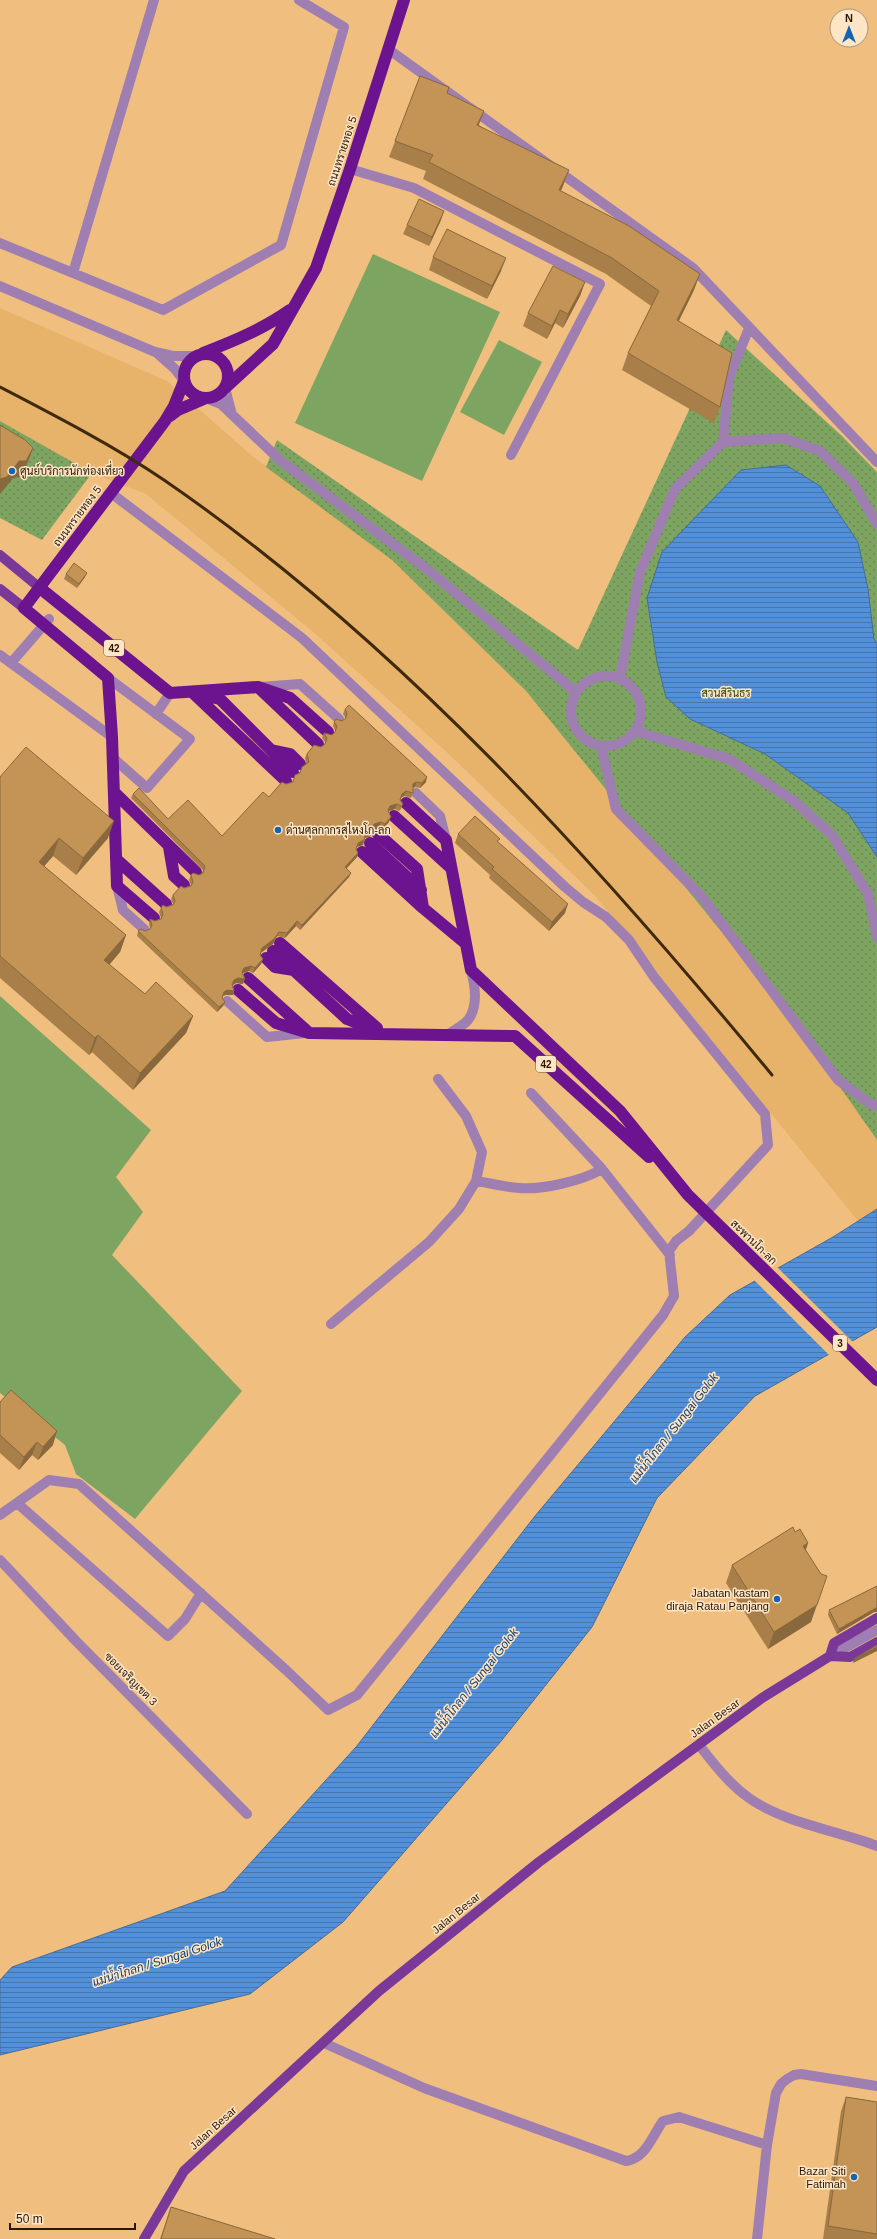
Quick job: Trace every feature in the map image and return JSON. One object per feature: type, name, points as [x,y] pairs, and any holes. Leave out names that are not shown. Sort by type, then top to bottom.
[{"type":"highway","name":"ถนนทรายทอง 5","points":[[225,388],[273,344],[316,268],[350,169],[404,0]]},
{"type":"highway","name":"ถนนทรายทอง 5","points":[[199,354],[240,339],[265,326],[294,306]]},
{"type":"highway","points":[[199,354],[217,356],[223,361],[228,374],[225,388],[220,394],[206,398],[192,393],[184,381],[185,366],[199,354]]},
{"type":"highway","name":"ถนนทรายทอง 5","points":[[24,608],[165,421],[174,406],[184,381]]},
{"type":"highway","name":"ถนนทรายทอง 5","points":[[165,421],[178,410],[206,398]]},
{"type":"highway","name":"42","points":[[40,588],[170,693]]},
{"type":"highway","name":"42","points":[[24,608],[46,622],[108,678]]},
{"type":"highway","points":[[108,678],[113,758],[117,886],[154,918]]},
{"type":"highway","points":[[170,693],[193,693],[258,687],[290,698],[328,732]]},
{"type":"highway","points":[[258,687],[318,744]]},
{"type":"highway","points":[[193,693],[220,700],[270,750],[290,754],[293,772],[193,693]]},
{"type":"highway","points":[[114,792],[170,853],[191,879],[174,876],[170,853]]},
{"type":"highway","points":[[406,803],[446,840],[471,970]]},
{"type":"highway","points":[[394,816],[450,867]]},
{"type":"highway","points":[[370,843],[423,908],[465,943]]},
{"type":"highway","points":[[370,843],[418,869],[423,908]]},
{"type":"highway","points":[[370,843],[421,890]]},
{"type":"highway","points":[[116,860],[166,904]]},
{"type":"highway","name":"42","points":[[273,951],[384,1034],[347,1019],[296,970],[273,951]]},
{"type":"highway","name":"42","points":[[471,970],[620,1111],[674,1179]]},
{"type":"highway","points":[[248,978],[309,1033]]},
{"type":"highway","name":"42","points":[[238,990],[276,1023],[309,1033],[515,1036],[674,1179]]},
{"type":"highway","name":"สะพานโก-ลก","points":[[674,1179],[688,1195],[802,1306]]},
{"type":"highway","name":"3","points":[[802,1306],[877,1380]]},
{"type":"main road","points":[[0,555],[40,588]]},
{"type":"main road","points":[[0,589],[24,608]]},
{"type":"main road","name":"Jalan Besar","points":[[144,2239],[167,2208],[184,2171],[324,2044],[379,1991],[539,1862],[762,1698],[830,1656],[834,1643],[877,1618]]},
{"type":"main road","points":[[830,1656],[850,1657],[877,1642]]},
{"type":"street","points":[[73,273],[154,0]]},
{"type":"street","points":[[0,243],[163,310],[281,245],[344,27],[299,0]]},
{"type":"street","points":[[388,49],[693,268],[877,462]]},
{"type":"street","points":[[350,169],[414,188],[600,284],[511,456]]},
{"type":"street","name":"ถนนทรายทอง 5","points":[[0,286],[155,352],[174,356],[199,354]]},
{"type":"street","points":[[620,678],[640,572],[675,489],[723,442],[729,378],[749,328]]},
{"type":"street","name":"ถนนทรายทอง 5","points":[[155,352],[175,369],[184,381]]},
{"type":"street","points":[[225,388],[231,412]]},
{"type":"street","points":[[206,398],[220,404],[231,412],[281,461],[428,570],[576,692]]},
{"type":"street","points":[[723,442],[783,438],[820,450],[853,483],[877,524]]},
{"type":"street","points":[[0,1515],[49,1480],[79,1484],[201,1593],[328,1710],[357,1695],[662,1315],[674,1296],[670,1255],[671,1247],[689,1231],[768,1145],[765,1114],[654,977],[629,940],[606,918],[583,902],[565,886],[302,638],[111,493]]},
{"type":"street","points":[[11,663],[46,622]]},
{"type":"street","points":[[0,655],[112,737]]},
{"type":"street","points":[[600,676],[620,678],[629,683],[640,701],[642,711],[635,731],[620,743],[601,746],[585,739],[574,726],[571,715],[571,703],[576,692],[590,679],[600,676]]},
{"type":"street","points":[[108,678],[190,739],[147,788],[113,758]]},
{"type":"street","points":[[258,687],[300,684],[339,719]]},
{"type":"street","points":[[156,714],[170,693]]},
{"type":"street","points":[[635,731],[729,759],[794,801],[832,835],[868,894],[877,938]]},
{"type":"street","points":[[601,746],[616,809],[702,897],[838,1080],[872,1105],[877,1106]]},
{"type":"street","points":[[416,793],[440,816],[446,840]]},
{"type":"street","points":[[117,886],[123,910],[144,928]]},
{"type":"street","points":[[447,1035],[469,1019],[474,1004],[474,982],[471,970]]},
{"type":"street","name":"42","points":[[227,1002],[267,1037],[309,1033]]},
{"type":"street","points":[[331,1324],[428,1242],[459,1209],[476,1181],[482,1152],[466,1116],[438,1079]]},
{"type":"street","points":[[531,1093],[602,1169],[670,1255]]},
{"type":"street","points":[[476,1181],[519,1188],[553,1186],[594,1174],[602,1169]]},
{"type":"street","points":[[17,1503],[168,1636],[184,1619],[201,1593]]},
{"type":"street","name":"ซอยเจริญเขต 3","points":[[0,1560],[76,1641],[246,1814]]},
{"type":"street","points":[[830,1656],[877,1630]]},
{"type":"street","points":[[699,1745],[736,1787],[758,1804],[769,1810],[877,1846]]},
{"type":"street","points":[[324,2044],[424,2088],[626,2161],[634,2160],[644,2152],[663,2121],[679,2117],[767,2145]]},
{"type":"street","points":[[757,2239],[767,2145],[776,2094],[781,2084],[794,2075],[812,2075],[877,2086]]},
{"type":"shaded area","points":[[0,308],[167,381],[251,455],[392,560],[526,691],[793,1020],[877,1140],[877,1209],[858,1221],[596,897],[451,756],[312,631],[146,494],[92,473],[0,421]]},
{"type":"green space","points":[[373,254],[500,312],[422,481],[295,423]]},
{"type":"green space","name":"สวนสิรินธร","points":[[726,330],[842,436],[877,472],[877,1140],[793,1020],[526,691],[392,560],[266,467],[277,440],[578,650]]},
{"type":"green space","points":[[499,340],[542,362],[504,435],[460,412]]},
{"type":"green space","points":[[0,421],[92,473],[42,540],[0,518]]},
{"type":"green space","points":[[0,996],[151,1130],[116,1177],[143,1212],[112,1255],[242,1391],[135,1519],[76,1474],[65,1445],[0,1393]]},
{"type":"water","points":[[786,465],[820,486],[858,542],[868,589],[874,639],[877,643],[877,857],[848,813],[765,754],[690,719],[666,697],[657,662],[647,598],[662,552],[741,470]]},
{"type":"water","name":"แม่น้ำโกลก / Sungai Golok","points":[[877,1209],[877,1327],[755,1396],[657,1498],[592,1627],[502,1740],[343,1922],[250,1994],[0,2055],[0,1980],[12,1967],[225,1891],[356,1747],[535,1516],[685,1337],[730,1295],[833,1237]]},
{"type":"pier","points":[[777,1267],[854,1343],[830,1356],[754,1280]]},
{"type":"building","points":[[420,76],[449,87],[447,93],[484,111],[477,125],[569,170],[559,190],[629,226],[700,274],[677,320],[732,353],[720,407],[628,353],[659,291],[612,258],[429,162],[433,155],[395,141]]},
{"type":"building","points":[[419,199],[444,211],[432,237],[407,225]]},
{"type":"building","points":[[447,229],[506,258],[492,286],[433,257]]},
{"type":"building","points":[[553,266],[585,282],[568,314],[560,310],[552,326],[528,313]]},
{"type":"building","points":[[0,425],[25,440],[33,448],[26,461],[19,461],[7,477],[0,479]]},
{"type":"building","points":[[74,563],[87,573],[79,584],[66,574]]},
{"type":"building","points":[[349,705],[427,777],[422,783],[416,782],[413,784],[413,793],[406,791],[402,794],[400,800],[403,804],[401,806],[397,804],[390,806],[388,810],[391,817],[385,824],[381,822],[374,824],[372,831],[366,833],[364,840],[358,843],[356,849],[358,853],[345,867],[351,873],[302,925],[297,921],[287,933],[279,932],[274,939],[262,948],[260,955],[263,959],[255,968],[251,966],[244,968],[242,972],[245,979],[238,978],[234,980],[232,984],[234,991],[227,990],[224,992],[222,998],[225,1002],[219,1007],[138,931],[141,929],[145,931],[150,929],[152,925],[150,919],[155,921],[161,919],[163,914],[161,908],[163,905],[166,907],[173,905],[175,901],[173,895],[181,886],[184,888],[191,886],[193,882],[191,875],[193,873],[199,875],[203,873],[205,866],[133,794],[139,788],[168,819],[188,800],[222,836],[263,792],[269,797],[282,782],[286,784],[293,782],[295,775],[300,773],[302,767],[309,762],[307,754],[314,745],[321,747],[325,744],[327,738],[324,733],[332,735],[337,726],[334,722],[336,719],[342,721],[346,718],[347,713],[345,709]]},
{"type":"building","points":[[26,747],[114,821],[83,858],[59,838],[39,862],[126,935],[104,960],[145,994],[156,982],[193,1016],[140,1073],[98,1035],[95,1038],[0,956],[0,777]]},
{"type":"building","points":[[475,816],[500,839],[497,841],[568,904],[552,922],[492,869],[494,867],[458,834]]},
{"type":"building","points":[[11,1390],[57,1431],[43,1447],[37,1442],[24,1457],[0,1435],[0,1402]]},
{"type":"building","name":"Jabatan kastam diraja Ratau Panjang","points":[[793,1527],[795,1532],[800,1529],[808,1543],[803,1546],[821,1574],[827,1576],[817,1605],[774,1632],[732,1565]]},
{"type":"building","points":[[877,1586],[877,1608],[839,1629],[829,1610]]},
{"type":"building","points":[[877,1645],[877,1647],[854,1659]]},
{"type":"building","name":"Bazar Siti Fatimah","points":[[846,2097],[877,2102],[877,2234],[828,2226]]},
{"type":"building","points":[[171,2207],[275,2239],[161,2239]]},
{"type":"railway","points":[[0,387],[104,443],[164,480],[250,543],[332,610],[412,681],[488,756],[562,834],[634,913],[772,1075]]},
{"type":"place","name":"ศูนย์บริการนักท่องเที่ยว","points":[[12,471]]},
{"type":"place","name":"ด่านศุลกากรสุไหงโก-ลก","points":[[278,830]]},
{"type":"place","name":"Jabatan kastam diraja Ratau Panjang","points":[[777,1599]]},
{"type":"place","name":"Bazar Siti Fatimah","points":[[854,2177]]}]
